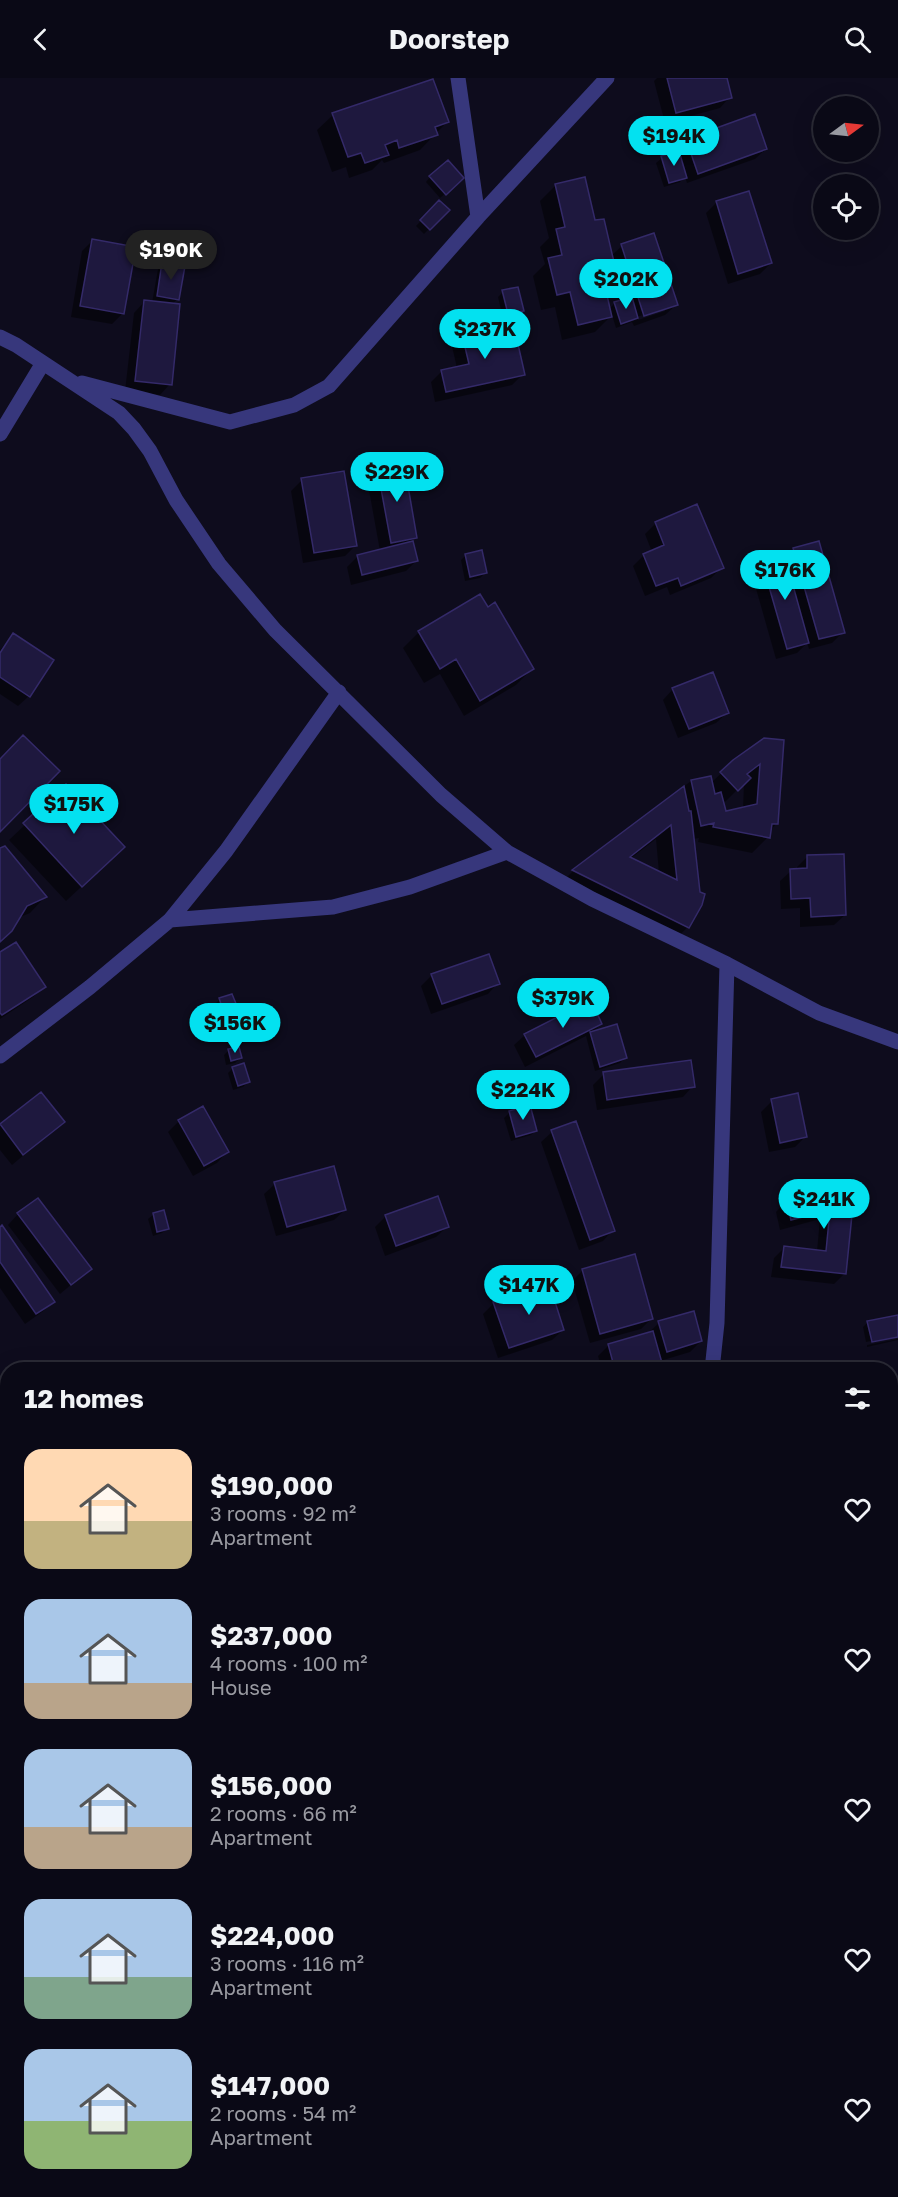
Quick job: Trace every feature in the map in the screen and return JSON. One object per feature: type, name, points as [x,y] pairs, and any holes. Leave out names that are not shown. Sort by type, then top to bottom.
[{"type":"street","points":[[458,78],[478,217]]},
{"type":"street","points":[[67,379],[230,422],[294,405],[329,386],[478,217],[607,78]]},
{"type":"street","points":[[0,338],[16,345],[119,413],[150,451],[176,500],[219,564],[275,630],[441,795],[507,852],[592,900],[727,964],[819,1013],[898,1042]]},
{"type":"street","points":[[0,434],[43,363]]},
{"type":"street","points":[[0,1056],[90,987],[170,920],[226,851],[339,692]]},
{"type":"street","points":[[170,920],[333,907],[410,887],[507,852]]},
{"type":"street","points":[[713,1362],[717,1323],[727,964]]},
{"type":"building","points":[[667,78],[727,78],[732,98],[676,113]]},
{"type":"building","points":[[433,79],[449,122],[435,127],[438,135],[399,148],[397,140],[385,145],[389,155],[365,163],[361,153],[348,157],[332,113]]},
{"type":"building","points":[[755,114],[767,149],[698,174],[686,139]]},
{"type":"building","points":[[679,151],[687,178],[669,183],[661,156]]},
{"type":"building","points":[[448,160],[464,178],[446,195],[429,176]]},
{"type":"building","points":[[585,177],[595,220],[604,219],[617,275],[603,278],[612,317],[578,325],[570,292],[557,295],[548,258],[562,255],[556,229],[565,227],[555,184]]},
{"type":"building","points":[[749,191],[772,263],[738,274],[716,201]]},
{"type":"building","points":[[439,200],[450,210],[430,230],[420,220]]},
{"type":"building","points":[[654,233],[678,305],[644,316],[621,244]]},
{"type":"building","points":[[92,239],[136,247],[124,314],[80,306]]},
{"type":"building","points":[[162,262],[185,266],[179,300],[157,296]]},
{"type":"building","points":[[518,287],[524,311],[508,314],[502,290]]},
{"type":"building","points":[[632,297],[638,318],[621,324],[614,302]]},
{"type":"building","points":[[144,300],[180,304],[172,385],[135,381]]},
{"type":"building","points":[[482,326],[485,338],[515,331],[525,375],[446,392],[441,370],[469,364],[461,330]]},
{"type":"building","points":[[404,463],[417,538],[391,543],[377,467]]},
{"type":"building","points":[[344,471],[357,546],[314,553],[301,478]]},
{"type":"building","points":[[697,504],[724,568],[681,586],[678,578],[656,586],[643,554],[664,545],[655,522]]},
{"type":"building","points":[[413,541],[418,561],[362,575],[357,555]]},
{"type":"building","points":[[819,541],[845,633],[819,639],[793,548]]},
{"type":"building","points":[[482,550],[487,573],[470,577],[465,554]]},
{"type":"building","points":[[784,553],[809,643],[787,649],[761,559]]},
{"type":"building","points":[[480,594],[488,607],[495,602],[534,669],[480,701],[456,659],[440,669],[418,631]]},
{"type":"building","points":[[13,633],[54,660],[30,697],[0,677],[0,653]]},
{"type":"building","points":[[713,672],[729,713],[689,729],[672,688]]},
{"type":"building","points":[[23,735],[60,771],[0,832],[0,759]]},
{"type":"building","points":[[764,738],[784,740],[778,824],[772,824],[770,838],[713,827],[714,823],[701,826],[691,780],[711,776],[715,794],[721,792],[726,811],[757,804],[760,764],[747,774],[751,778],[738,791],[720,772]]},
{"type":"building","points":[[66,784],[125,847],[82,887],[23,823]]},
{"type":"building","points":[[684,786],[689,811],[691,811],[700,892],[705,894],[702,905],[689,928],[572,870]],"holes":[[[671,825],[677,880],[630,857]]]},
{"type":"building","points":[[5,846],[47,897],[27,906],[12,931],[0,942],[0,848]]},
{"type":"building","points":[[844,854],[846,915],[811,917],[810,898],[791,899],[790,869],[807,868],[807,855]]},
{"type":"building","points":[[16,942],[46,987],[2,1015],[0,1013],[0,952]]},
{"type":"building","points":[[489,954],[500,984],[442,1004],[431,974]]},
{"type":"building","points":[[232,994],[237,1006],[223,1010],[219,998]]},
{"type":"building","points":[[591,1000],[602,1024],[536,1057],[524,1034]]},
{"type":"building","points":[[245,1007],[248,1024],[232,1027],[228,1011]]},
{"type":"building","points":[[617,1024],[627,1058],[600,1067],[590,1032]]},
{"type":"building","points":[[239,1047],[242,1058],[231,1061],[228,1049]]},
{"type":"building","points":[[691,1060],[695,1087],[607,1100],[603,1072]]},
{"type":"building","points":[[244,1063],[250,1082],[238,1086],[232,1067]]},
{"type":"building","points":[[41,1092],[65,1122],[23,1155],[0,1124]]},
{"type":"building","points":[[798,1093],[807,1137],[780,1143],[771,1099]]},
{"type":"building","points":[[530,1105],[537,1131],[516,1137],[509,1111]]},
{"type":"building","points":[[203,1106],[229,1152],[204,1166],[178,1120]]},
{"type":"building","points":[[576,1121],[615,1231],[590,1240],[551,1130]]},
{"type":"building","points":[[334,1166],[346,1210],[287,1227],[274,1182]]},
{"type":"building","points":[[853,1183],[858,1203],[851,1205],[853,1205],[846,1274],[781,1267],[784,1246],[826,1251],[830,1210],[791,1220],[786,1200]]},
{"type":"building","points":[[438,1196],[449,1227],[396,1246],[385,1215]]},
{"type":"building","points":[[38,1198],[92,1269],[71,1285],[17,1213]]},
{"type":"building","points":[[164,1210],[169,1229],[157,1232],[153,1213]]},
{"type":"building","points":[[2,1225],[55,1302],[36,1314],[0,1262],[0,1227]]},
{"type":"building","points":[[635,1254],[653,1319],[600,1334],[582,1269]]},
{"type":"building","points":[[549,1283],[564,1330],[509,1348],[493,1302]]},
{"type":"building","points":[[694,1311],[702,1341],[667,1352],[658,1321]]},
{"type":"building","points":[[898,1315],[898,1337],[872,1342],[867,1321]]},
{"type":"building","points":[[653,1331],[662,1362],[613,1362],[608,1344]]}]
